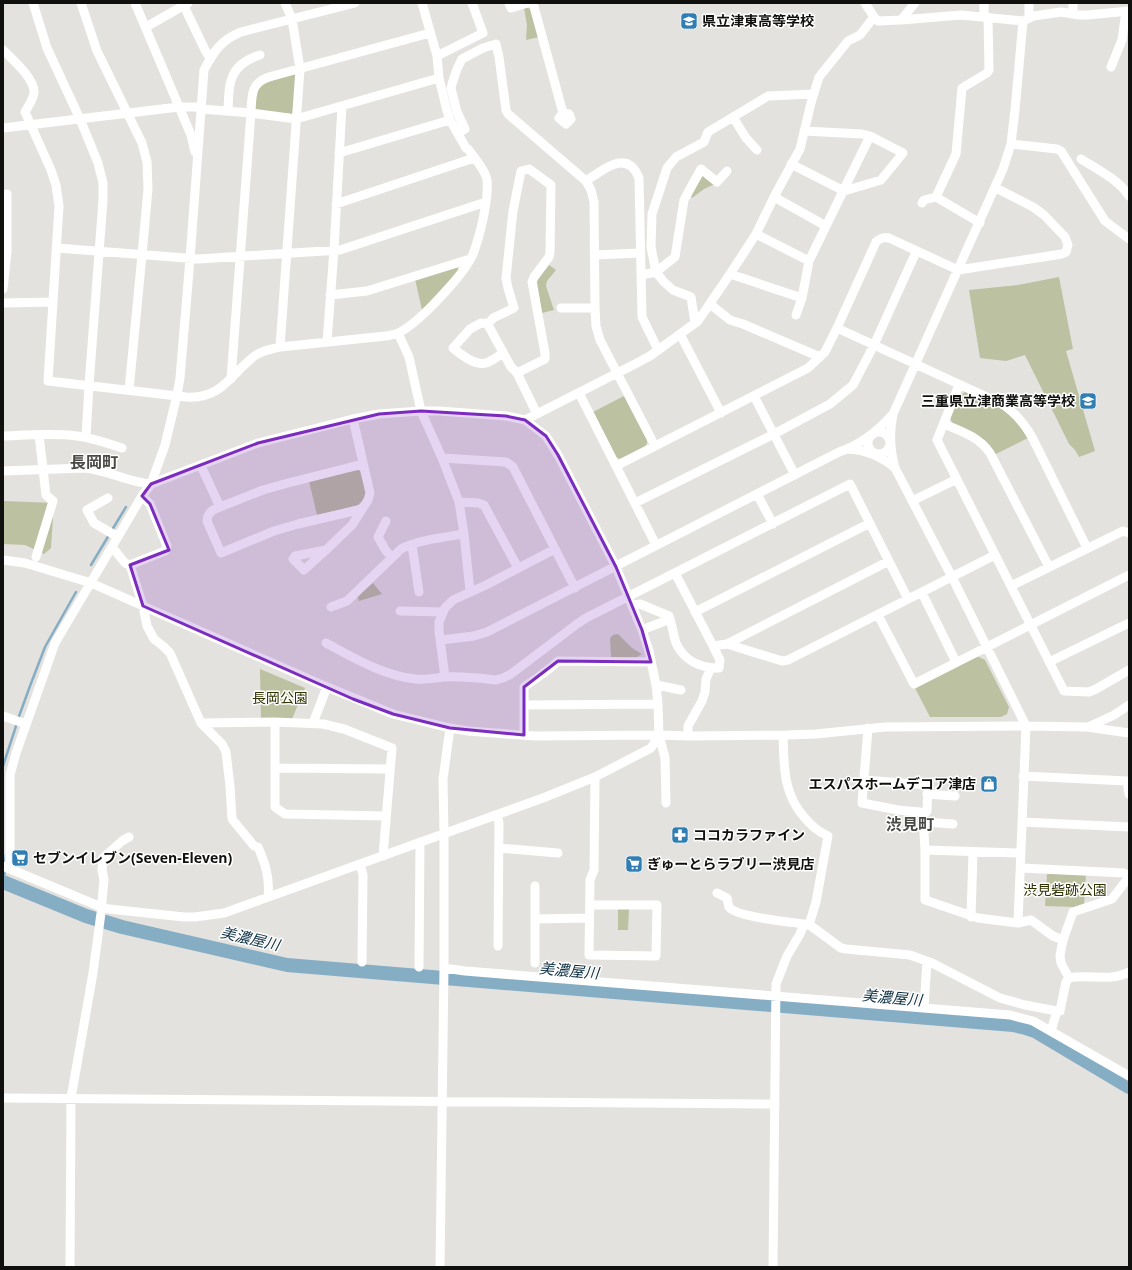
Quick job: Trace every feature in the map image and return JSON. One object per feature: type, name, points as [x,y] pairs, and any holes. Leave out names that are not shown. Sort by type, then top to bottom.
[{"type":"street","points":[[33,3],[47,48],[80,119],[98,163],[103,182],[100,252],[86,437]]},
{"type":"street","points":[[81,3],[97,51],[142,143],[147,162],[148,188],[129,390]]},
{"type":"street","points":[[135,3],[191,135],[197,162]]},
{"type":"street","points":[[280,347],[300,69],[292,20],[286,3]]},
{"type":"street","points":[[355,3],[241,32],[224,41],[216,49],[204,70],[180,378],[165,445],[151,484],[117,536],[55,643],[24,723],[10,775],[6,823],[7,867],[101,910],[196,917],[224,913],[497,815],[595,777],[651,748],[659,735]]},
{"type":"street","points":[[3,50],[29,77],[33,87],[34,93],[25,112],[51,170],[56,185],[59,206],[48,381],[195,398],[204,397],[217,390],[256,355],[264,351],[280,347],[386,336],[398,333],[415,322],[425,313],[461,273],[470,259],[477,241],[486,202],[487,179],[485,173],[450,120],[439,78],[437,56],[422,3]]},
{"type":"street","points":[[437,56],[483,33],[472,3]]},
{"type":"street","points":[[509,3],[511,8],[528,3]]},
{"type":"street","points":[[533,3],[562,113]]},
{"type":"street","points":[[865,3],[878,21],[961,15],[1026,20],[1034,16],[1061,12],[1088,16],[1128,11],[1122,40],[1111,67]]},
{"type":"street","points":[[901,20],[915,3]]},
{"type":"street","points":[[936,197],[956,154],[962,88],[987,74],[989,70],[984,3]]},
{"type":"street","points":[[1018,923],[1026,726],[952,577],[895,468],[891,442],[891,424],[893,414],[996,188],[1003,169],[1011,144],[1029,3]]},
{"type":"street","points":[[1073,3],[1073,14]]},
{"type":"street","points":[[146,27],[186,4],[205,50],[210,58]]},
{"type":"street","points":[[525,420],[644,360],[695,323],[710,304],[756,234],[800,149],[819,77],[848,41],[860,35],[874,17]]},
{"type":"street","points":[[231,379],[250,113],[255,86],[265,79],[430,33]]},
{"type":"street","points":[[458,133],[465,129],[457,112],[452,88],[457,69],[462,59],[483,48],[496,44],[506,110],[508,114],[590,186],[594,198],[595,308],[598,334],[617,374],[655,446]]},
{"type":"street","points":[[228,111],[228,92],[232,77],[241,64],[260,55]]},
{"type":"street","points":[[3,128],[179,107],[250,113],[296,119],[439,78]]},
{"type":"street","points":[[695,323],[691,297],[673,290],[664,282],[656,272],[650,247],[652,214],[667,168],[676,157],[704,142],[708,132],[768,96],[814,94]]},
{"type":"street","points":[[327,342],[342,106]]},
{"type":"street","points":[[733,117],[746,138],[757,150]]},
{"type":"street","points":[[339,152],[450,120]]},
{"type":"street","points":[[791,164],[844,191],[881,180],[903,153],[870,136],[862,134],[804,131]]},
{"type":"street","points":[[796,315],[802,298],[809,261],[870,136]]},
{"type":"street","points":[[1011,144],[1057,149],[1061,151],[1105,221],[1129,239]]},
{"type":"street","points":[[336,204],[474,158]]},
{"type":"street","points":[[1081,159],[1115,180],[1129,196]]},
{"type":"street","points":[[586,181],[615,163],[627,164],[635,169],[639,178],[642,317],[658,350]]},
{"type":"street","points":[[503,353],[482,363],[461,355],[453,348],[470,329],[481,324],[488,323],[492,321],[493,318],[514,308],[506,278],[513,211],[521,171],[529,169],[551,185],[550,253],[549,257],[532,282],[545,359],[517,373]]},
{"type":"street","points":[[641,275],[656,272],[675,257],[684,200],[702,169],[717,182],[727,171]]},
{"type":"street","points":[[616,466],[808,368],[824,352],[837,328],[878,239],[889,238],[916,252],[958,270],[1062,254],[1066,252],[1068,244],[1065,236],[1044,215],[1033,207],[996,188]]},
{"type":"street","points":[[3,289],[7,252],[7,194]]},
{"type":"street","points":[[774,197],[826,226]]},
{"type":"street","points":[[922,203],[924,200],[936,197],[980,223]]},
{"type":"street","points":[[57,248],[190,259],[340,250],[486,202]]},
{"type":"street","points":[[756,234],[809,261]]},
{"type":"street","points":[[635,503],[774,434],[830,404],[853,385],[874,345],[916,252]]},
{"type":"street","points":[[595,255],[640,254]]},
{"type":"street","points":[[330,296],[367,291],[470,259]]},
{"type":"street","points":[[730,274],[802,298]]},
{"type":"street","points":[[3,303],[53,302]]},
{"type":"street","points":[[710,304],[730,320],[744,324],[820,357]]},
{"type":"street","points":[[561,308],[595,308]]},
{"type":"street","points":[[488,323],[510,367],[517,373],[538,414]]},
{"type":"street","points":[[837,328],[1002,404],[1017,414],[1023,421],[1032,437],[1087,548]]},
{"type":"street","points":[[398,333],[409,357],[421,411],[442,458],[459,502],[470,591]]},
{"type":"street","points":[[680,334],[721,413]]},
{"type":"street","points":[[960,385],[937,440],[1064,691],[1089,692],[1129,670]]},
{"type":"street","points":[[579,393],[656,545]]},
{"type":"street","points":[[754,396],[795,475]]},
{"type":"street","points":[[3,472],[72,468],[97,469],[139,483],[151,484],[258,443],[379,414],[421,411],[506,416],[525,420],[546,436],[558,455],[616,567],[642,630],[656,685],[659,735],[666,758],[666,803]]},
{"type":"street","points":[[441,640],[474,636],[486,632],[575,588],[656,545],[847,449],[881,428],[893,414]]},
{"type":"street","points":[[326,550],[352,525],[368,500],[370,492],[353,419]]},
{"type":"street","points":[[944,424],[976,439],[984,445],[990,453],[1049,567]]},
{"type":"street","points":[[847,449],[857,450],[873,453],[879,454],[885,452],[889,449],[891,442],[887,435],[883,433],[880,432],[873,434],[867,443],[868,448],[873,453],[884,459],[895,468]]},
{"type":"street","points":[[36,557],[53,501],[46,495],[39,435]]},
{"type":"street","points":[[3,436],[77,436],[99,440],[122,448]]},
{"type":"street","points":[[442,458],[506,462],[513,467],[575,588]]},
{"type":"street","points":[[362,509],[298,524],[267,534],[221,553],[207,521],[212,510],[220,506],[282,484],[363,464]]},
{"type":"street","points":[[201,466],[220,506]]},
{"type":"street","points":[[912,501],[957,479]]},
{"type":"street","points":[[326,643],[349,656],[388,673],[418,679],[445,677],[496,680],[503,678],[511,674],[577,624],[630,601],[675,573],[850,484],[908,599]]},
{"type":"street","points":[[757,494],[773,524]]},
{"type":"street","points":[[112,547],[125,563],[130,565],[165,552],[167,546],[150,504],[142,496]]},
{"type":"street","points":[[108,498],[87,510],[94,523],[117,536]]},
{"type":"street","points":[[459,502],[478,503],[484,505],[518,568]]},
{"type":"street","points":[[386,522],[378,537],[386,551],[392,557]]},
{"type":"street","points":[[695,612],[870,523]]},
{"type":"street","points":[[1012,586],[1123,531],[1129,532]]},
{"type":"street","points":[[331,607],[347,601],[400,549],[434,539],[464,534]]},
{"type":"street","points":[[412,545],[419,592]]},
{"type":"street","points":[[445,677],[439,622],[445,608],[453,600],[486,585],[555,549]]},
{"type":"street","points":[[727,644],[785,661],[995,555]]},
{"type":"street","points":[[3,560],[26,563],[91,582],[327,687],[393,714],[468,731],[524,735],[688,736],[816,734],[868,728],[1026,726],[1087,727],[1129,733]]},
{"type":"street","points":[[713,646],[727,644],[889,561]]},
{"type":"street","points":[[130,565],[143,606],[147,626],[154,639],[170,653],[201,723],[222,744],[226,752],[232,819],[254,846],[258,846],[266,867],[269,888],[268,896]]},
{"type":"street","points":[[630,601],[669,616],[676,642],[683,654],[694,662],[711,668],[719,668],[720,660],[675,573]]},
{"type":"street","points":[[878,615],[914,684],[1129,575]]},
{"type":"street","points":[[922,593],[956,662]]},
{"type":"street","points":[[400,611],[443,612]]},
{"type":"street","points":[[642,630],[670,619]]},
{"type":"street","points":[[1049,662],[1129,623]]},
{"type":"street","points":[[524,735],[524,687],[547,672],[558,661],[651,662]]},
{"type":"street","points":[[688,736],[688,726],[702,701],[705,692],[706,679],[711,668]]},
{"type":"street","points":[[656,685],[681,690]]},
{"type":"street","points":[[313,723],[327,687]]},
{"type":"street","points":[[524,705],[658,704]]},
{"type":"street","points":[[1087,727],[1129,706]]},
{"type":"street","points":[[3,716],[24,723]]},
{"type":"street","points":[[276,722],[275,807],[285,814],[386,816]]},
{"type":"street","points":[[201,723],[313,723],[344,729],[392,748],[382,856]]},
{"type":"street","points":[[440,1267],[444,989],[443,779],[450,728]]},
{"type":"street","points":[[868,728],[862,803],[898,810],[920,812],[924,818],[953,824]]},
{"type":"street","points":[[773,1267],[776,984],[786,956],[807,925],[816,902],[828,836],[813,828],[792,801],[788,790],[784,766],[783,735]]},
{"type":"street","points":[[275,768],[390,769]]},
{"type":"street","points":[[1024,776],[1127,781],[1129,794]]},
{"type":"street","points":[[590,905],[657,905],[656,956],[589,955],[590,880],[594,870],[595,777]]},
{"type":"street","points":[[864,780],[928,785],[927,811],[924,818],[926,850],[925,900],[971,917],[1018,923],[1031,920],[1053,936],[1063,940]]},
{"type":"street","points":[[928,794],[955,796]]},
{"type":"street","points":[[497,815],[499,823],[498,946]]},
{"type":"street","points":[[1022,822],[1129,827]]},
{"type":"street","points":[[70,1267],[71,1098],[93,973],[99,929],[104,880],[102,865],[103,858],[122,841],[129,837]]},
{"type":"street","points":[[419,967],[420,842]]},
{"type":"street","points":[[499,848],[558,853]]},
{"type":"street","points":[[926,850],[1021,853]]},
{"type":"street","points":[[971,917],[973,852]]},
{"type":"street","points":[[360,864],[363,875],[362,962]]},
{"type":"street","points":[[1021,868],[1124,873],[1129,876],[1112,899],[1073,912],[1063,940],[1060,956],[1061,963],[1070,978]]},
{"type":"street","points":[[535,886],[535,963]]},
{"type":"street","points":[[717,893],[727,898],[729,907],[736,912],[747,916],[807,925],[841,948],[906,954],[932,963],[1000,998],[1025,1006],[1057,1011]]},
{"type":"street","points":[[535,919],[589,918]]},
{"type":"street","points":[[924,1008],[927,961]]},
{"type":"street","points":[[444,968],[473,972],[1010,1015],[1032,1021],[1052,1031],[1129,1076]]},
{"type":"street","points":[[1052,1031],[1057,1011],[1060,1011],[1066,982],[1070,978],[1114,977],[1129,972]]},
{"type":"street","points":[[3,1098],[775,1104]]},
{"type":"highlighted area","points":[[421,411],[506,416],[525,420],[546,436],[558,455],[616,567],[642,630],[651,662],[558,661],[524,687],[524,735],[450,728],[393,714],[353,699],[143,606],[130,565],[169,550],[150,504],[142,496],[151,484],[258,443],[379,414]]},
{"type":"green space","points":[[526,7],[532,10],[539,37],[526,40],[527,25],[524,8]]},
{"type":"green space","points":[[293,74],[296,76],[294,111],[292,114],[256,111],[254,107],[256,92],[262,84]]},
{"type":"green space","points":[[703,175],[715,184],[704,189],[692,198],[691,196]]},
{"type":"green space","points":[[549,265],[556,270],[547,281],[546,286],[554,310],[542,313],[537,281]]},
{"type":"green space","points":[[456,266],[459,270],[422,310],[415,279]]},
{"type":"green space","points":[[1059,277],[1073,349],[1066,351],[1095,451],[1079,457],[1069,444],[1025,355],[1006,361],[980,358],[969,290],[1018,285]]},
{"type":"green space","points":[[965,392],[1004,409],[1016,419],[1028,438],[996,454],[987,443],[953,424],[950,418],[959,396]]},
{"type":"green space","points":[[624,396],[647,440],[647,443],[645,447],[620,459],[615,457],[593,412]]},
{"type":"green space","points":[[358,470],[360,471],[367,493],[363,501],[356,506],[317,515],[309,481]]},
{"type":"green space","points":[[3,501],[54,503],[51,548],[44,554],[25,545],[3,544]]},
{"type":"green space","points":[[373,583],[382,594],[359,601],[357,596]]},
{"type":"green space","points":[[618,634],[632,648],[642,654],[637,657],[611,658],[610,638],[613,635]]},
{"type":"green space","points":[[977,656],[985,660],[1009,707],[1007,714],[1001,717],[930,717],[915,688]]},
{"type":"green space","name":"長岡公園","points":[[260,669],[305,688],[292,719],[261,719]]},
{"type":"green space","name":"渋見砦跡公園","points":[[1047,874],[1086,874],[1084,904],[1075,907],[1045,906]]},
{"type":"green space","points":[[618,909],[629,909],[628,930],[618,930]]},
{"type":"waterway","points":[[112,530],[126,507]]},
{"type":"waterway","points":[[91,565],[109,535]]},
{"type":"waterway","points":[[18,719],[45,647],[76,592]]},
{"type":"waterway","points":[[3,766],[17,723]]},
{"type":"waterway","points":[[3,854],[4,864]]},
{"type":"waterway","points":[[4,869],[5,883]]},
{"type":"waterway","name":"美濃屋川","points":[[3,882],[86,916],[122,927],[287,965],[1013,1025],[1035,1031],[1129,1087]]},
{"type":"place","name":"県立津東高等学校","points":[[689,21]]},
{"type":"place","name":"三重県立津商業高等学校","points":[[1088,401]]},
{"type":"place","name":"エスパスホームデコア津店","points":[[989,784]]},
{"type":"place","name":"ココカラファイン","points":[[680,835]]},
{"type":"place","name":"セブンイレブン(Seven-Eleven)","points":[[20,858]]},
{"type":"place","name":"ぎゅーとらラブリー渋見店","points":[[634,864]]},
{"type":"district","name":"長岡町","points":[[94,462]]},
{"type":"district","name":"渋見町","points":[[910,824]]}]
